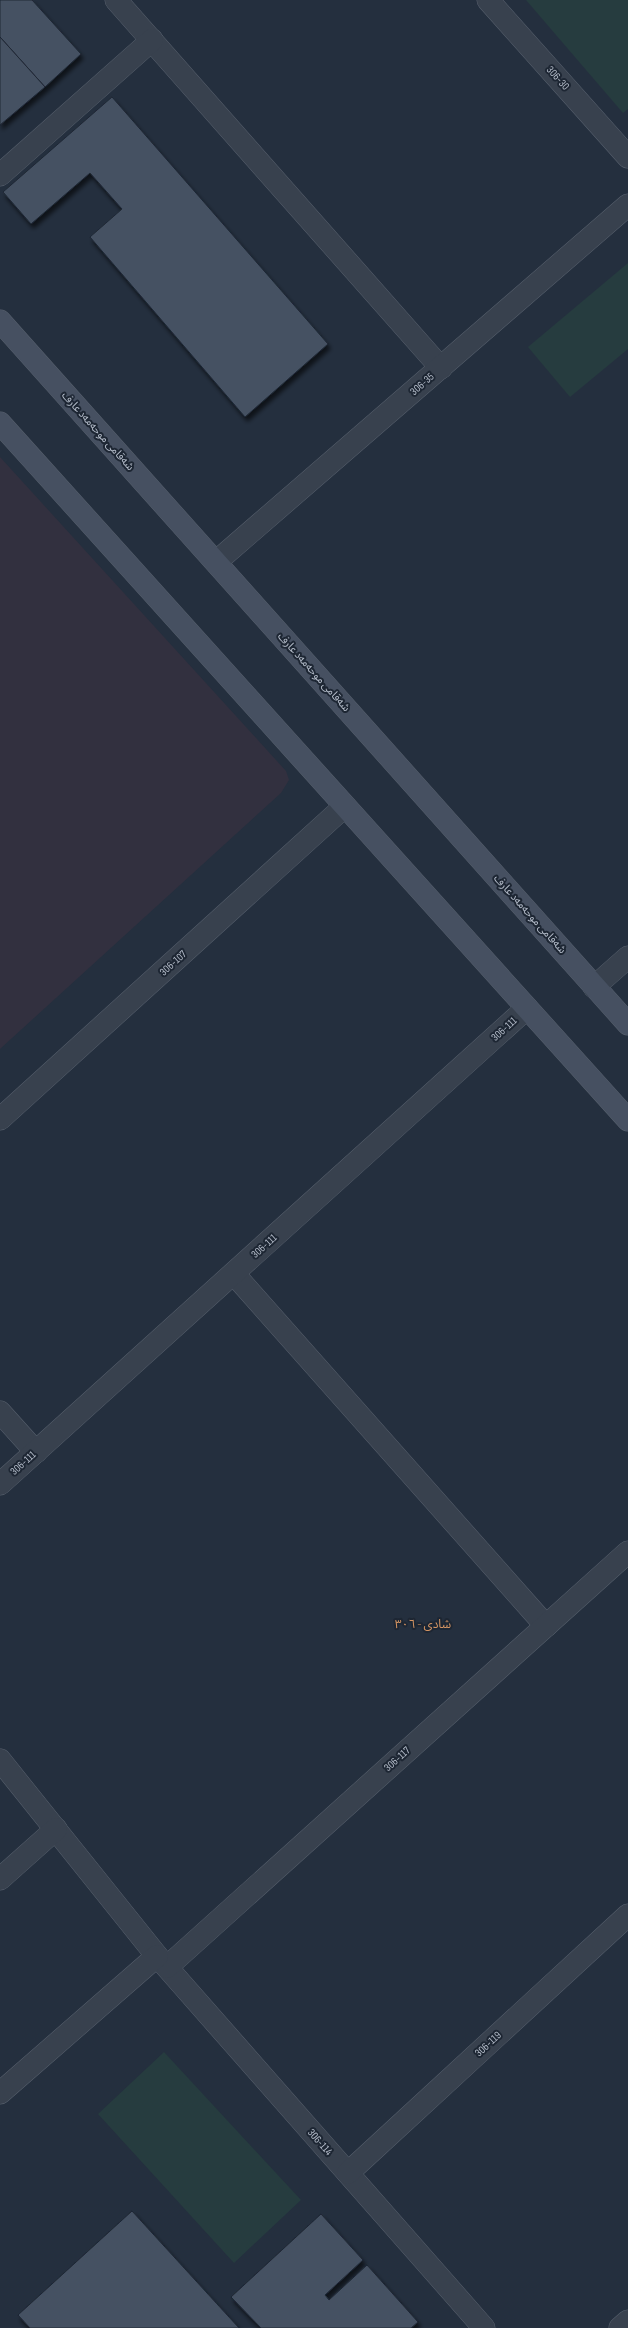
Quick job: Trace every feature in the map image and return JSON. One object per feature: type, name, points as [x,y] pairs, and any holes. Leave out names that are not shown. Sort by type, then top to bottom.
[{"type":"street","points":[[116,0],[441,368]]},
{"type":"street","name":"306-30","points":[[488,0],[628,157]]},
{"type":"street","points":[[0,176],[152,40]]},
{"type":"street","name":"306-35","points":[[216,562],[628,204]]},
{"type":"street","name":"شەقامی موحەمەد عارف","points":[[0,321],[628,1024]]},
{"type":"street","points":[[0,423],[628,1120]]},
{"type":"street","name":"306-107","points":[[0,1119],[345,806]]},
{"type":"street","points":[[594,986],[628,957]]},
{"type":"street","name":"306-111","points":[[0,1484],[527,1008]]},
{"type":"street","points":[[234,1274],[546,1626]]},
{"type":"street","points":[[0,1412],[36,1452]]},
{"type":"street","name":"306-117","points":[[0,2093],[162,1961],[546,1626],[628,1552]]},
{"type":"street","name":"306-114","points":[[0,1760],[162,1961],[484,2328]]},
{"type":"street","points":[[0,1879],[56,1829]]},
{"type":"street","name":"306-119","points":[[348,2173],[628,1915]]},
{"type":"street","points":[[620,2328],[628,2321]]},
{"type":"shaded area","points":[[0,457],[286,771],[289,780],[281,793],[0,1049]]},
{"type":"green space","points":[[526,0],[628,0],[628,109],[623,113]]},
{"type":"green space","points":[[628,263],[628,349],[570,397],[528,347]]},
{"type":"green space","points":[[164,2052],[301,2200],[234,2263],[98,2114]]},
{"type":"building","points":[[0,0],[32,0],[81,54],[45,87],[0,37]]},
{"type":"building","points":[[0,37],[45,87],[0,125]]},
{"type":"building","points":[[112,97],[328,344],[245,417],[90,237],[122,209],[90,173],[31,224],[3,192]]},
{"type":"building","points":[[132,2211],[239,2328],[171,2328],[133,2286],[95,2322],[101,2328],[30,2328],[18,2315]]},
{"type":"building","points":[[132,2211],[239,2328],[30,2328],[18,2315]]},
{"type":"building","points":[[321,2214],[363,2260],[325,2295],[329,2300],[367,2265],[418,2322],[411,2328],[319,2328],[334,2314],[319,2299],[287,2328],[261,2328],[231,2297]]},
{"type":"building","points":[[321,2214],[363,2260],[325,2295],[329,2300],[367,2265],[418,2322],[411,2328],[261,2328],[231,2297]]},
{"type":"district","name":"شادی - ٣٠٦","points":[[423,1624]]}]
